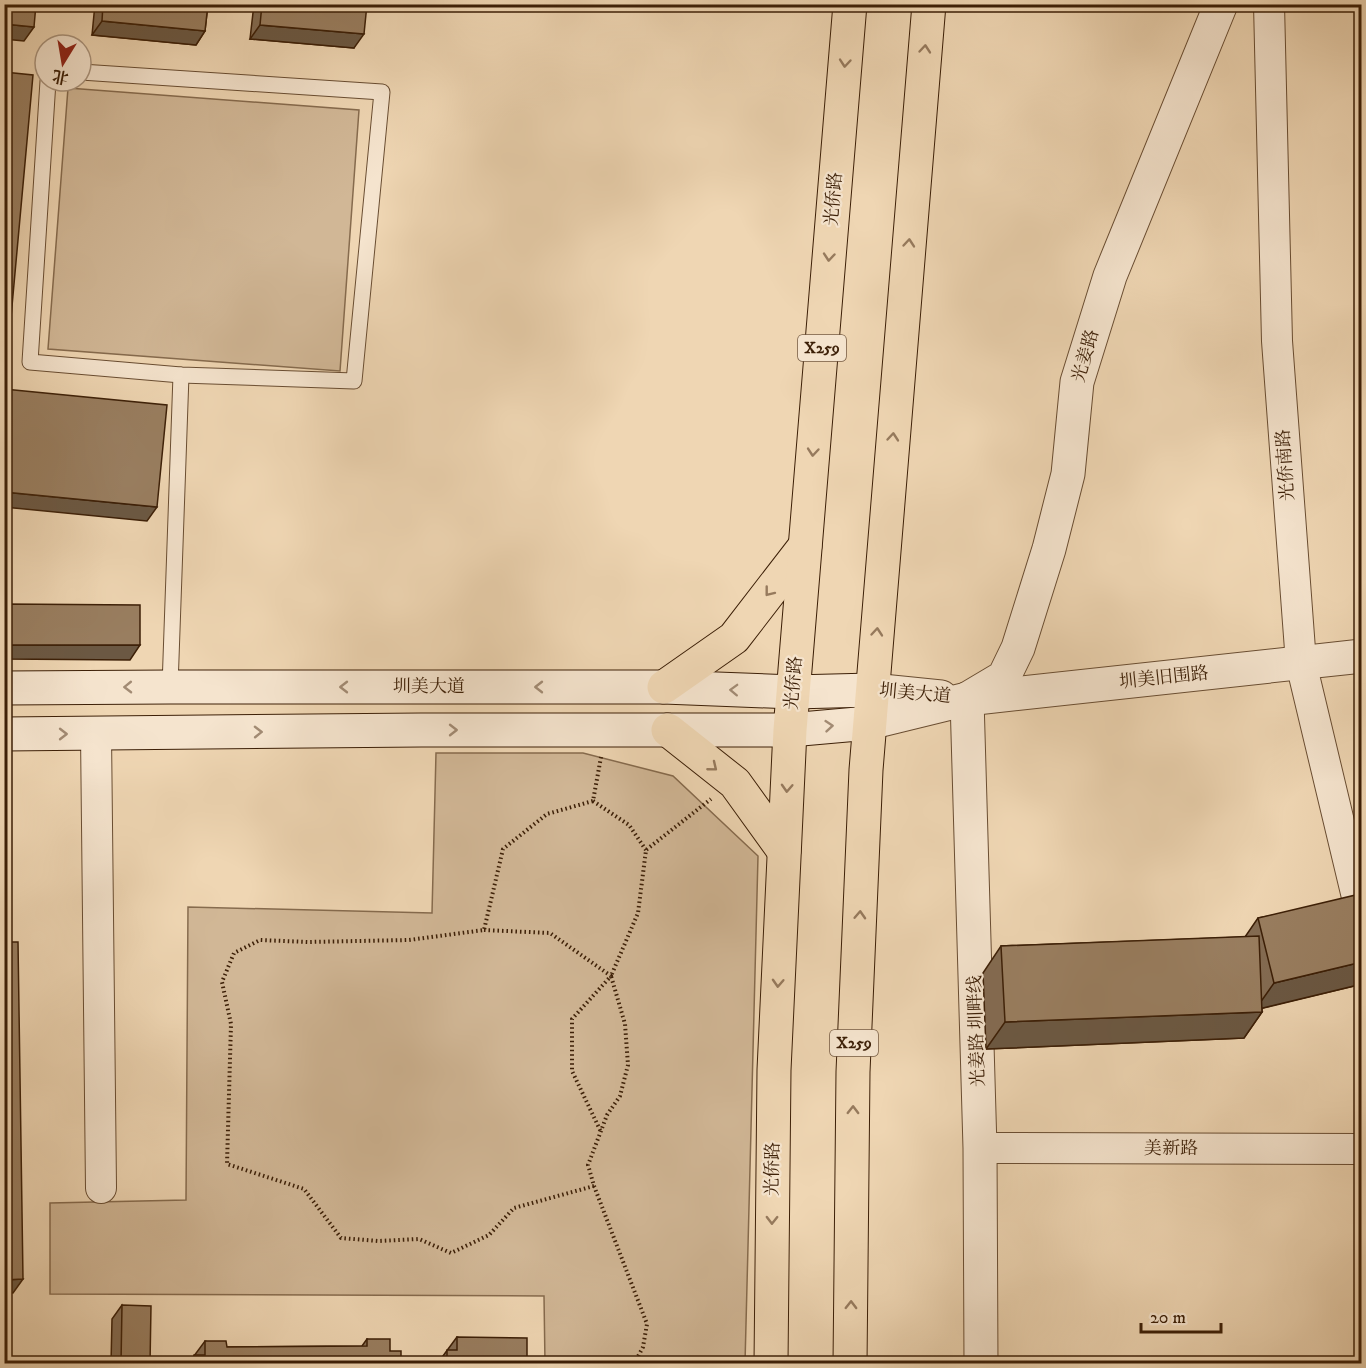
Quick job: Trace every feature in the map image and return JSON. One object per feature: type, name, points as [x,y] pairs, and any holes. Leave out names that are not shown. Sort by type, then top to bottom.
[{"type":"main road","name":"光侨路","points":[[771,1364],[774,1070],[789,730],[850,4]]},
{"type":"main road","name":"X259","points":[[850,1364],[853,1072],[869,723],[929,4]]},
{"type":"main road","points":[[664,687],[734,638],[806,546]]},
{"type":"main road","points":[[668,730],[732,782],[784,851]]},
{"type":"street","name":"光姜路","points":[[967,699],[1004,677],[1018,648],[1049,549],[1068,474],[1077,382],[1110,276],[1221,4]]},
{"type":"street","name":"光侨南路","points":[[1269,4],[1277,341],[1301,663],[1362,918]]},
{"type":"street","name":"圳美旧围路","points":[[967,699],[1362,656]]},
{"type":"street","name":"圳美大道","points":[[4,688],[664,687],[793,692],[872,690],[967,699]]},
{"type":"street","name":"圳美大道","points":[[4,734],[421,730],[789,730],[869,723],[967,699]]},
{"type":"street","name":"光姜路 圳畔线","points":[[967,699],[980,1148],[981,1364]]},
{"type":"street","points":[[96,734],[101,1188]]},
{"type":"street","name":"美新路","points":[[980,1148],[1362,1149]]},
{"type":"lane","points":[[47,93],[30,362],[181,375],[354,381],[382,92],[93,73]]},
{"type":"lane","points":[[170,687],[181,375]]},
{"type":"path","points":[[593,801],[606,730]]},
{"type":"path","points":[[646,850],[732,782]]},
{"type":"path","points":[[484,930],[503,849],[547,814],[593,801],[629,825],[646,850],[638,913],[610,976],[572,1019],[572,1071],[601,1132]]},
{"type":"path","points":[[594,1186],[514,1208],[489,1235],[452,1253],[418,1239],[378,1241],[341,1238],[304,1189],[226,1164],[231,1024],[222,982],[234,953],[260,940],[308,942],[409,940],[484,930],[550,933],[610,976],[625,1024],[628,1065],[620,1096],[607,1115],[588,1165],[647,1324],[643,1347],[634,1364]]},
{"type":"shaded area","points":[[93,90],[359,110],[340,371],[48,349],[68,93],[93,93]]},
{"type":"shaded area","points":[[436,753],[583,753],[673,776],[758,856],[745,1363],[545,1363],[544,1296],[50,1294],[50,1203],[186,1200],[188,907],[432,913]]},
{"type":"building","points":[[4,4],[36,4],[34,27],[4,24]]},
{"type":"building","points":[[103,4],[208,4],[205,31],[102,21]]},
{"type":"building","points":[[262,4],[367,4],[364,34],[260,25]]},
{"type":"building","points":[[4,72],[33,75],[9,339],[4,338]]},
{"type":"building","points":[[4,389],[167,405],[157,507],[4,492]]},
{"type":"building","points":[[4,604],[140,605],[140,645],[4,645]]},
{"type":"building","points":[[1360,894],[1362,899],[1362,962],[1274,983],[1258,918]]},
{"type":"building","points":[[1259,936],[1262,1012],[1005,1022],[1001,946]]},
{"type":"building","points":[[4,942],[18,942],[23,1279],[4,1280]]},
{"type":"building","points":[[122,1305],[151,1306],[150,1364],[121,1364]]},
{"type":"building","points":[[457,1337],[527,1338],[527,1364],[447,1364],[447,1350],[457,1350]]},
{"type":"building","points":[[367,1339],[390,1339],[390,1351],[401,1351],[401,1364],[194,1364],[194,1355],[205,1355],[205,1341],[226,1341],[227,1347],[367,1346]]}]
